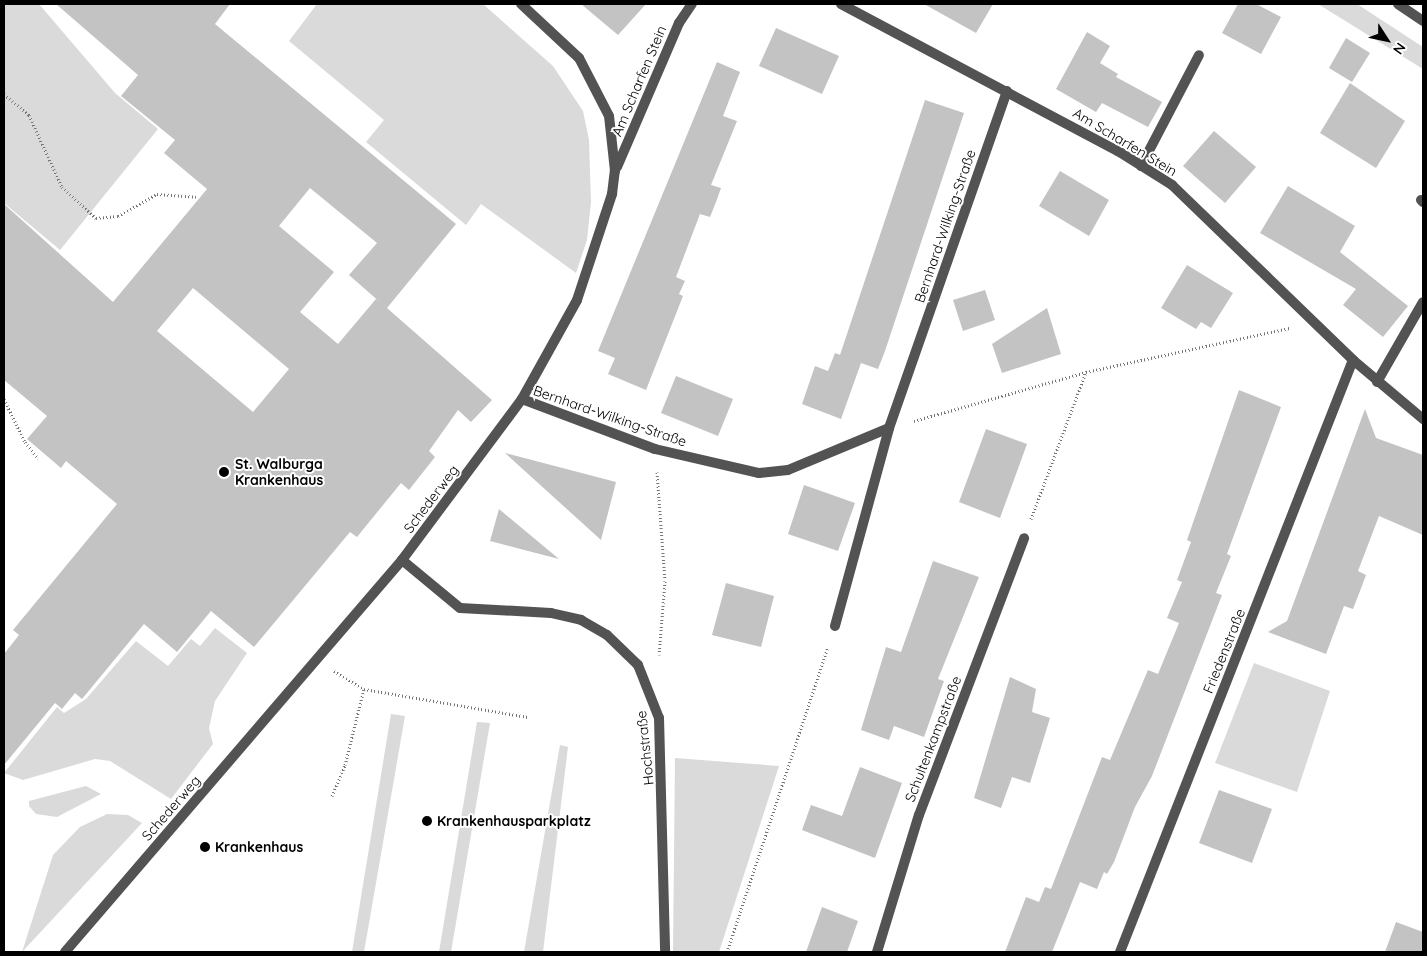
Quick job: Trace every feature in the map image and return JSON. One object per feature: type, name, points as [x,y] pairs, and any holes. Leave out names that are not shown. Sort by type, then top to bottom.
[{"type":"street","name":"Schederweg","points":[[65,952],[402,560],[522,399],[577,300],[612,194],[615,171],[609,116],[590,73],[569,45],[522,4]]},
{"type":"street","name":"Am Scharfen Stein","points":[[615,171],[679,24],[692,4]]},
{"type":"street","name":"Am Scharfen Stein","points":[[841,4],[1007,91],[1141,166],[1205,214],[1353,360],[1423,420]]},
{"type":"street","points":[[1398,4],[1423,21]]},
{"type":"street","points":[[1141,166],[1198,55]]},
{"type":"street","name":"Bernhard-Wilking-Straße","points":[[835,626],[890,428],[1007,91]]},
{"type":"street","points":[[1377,382],[1423,302]]},
{"type":"street","name":"Friedenstraße","points":[[1120,952],[1353,360]]},
{"type":"street","name":"Bernhard-Wilking-Straße","points":[[522,399],[654,449],[720,466],[771,473],[788,470],[890,428]]},
{"type":"street","name":"Schultenkampstraße","points":[[877,952],[919,816],[1024,538]]},
{"type":"street","name":"Hochstraße","points":[[402,560],[460,608],[550,613],[581,620],[607,635],[638,665],[659,718],[665,952]]},
{"type":"path","points":[[4,94],[29,115],[59,183],[96,218],[118,216],[157,194],[196,197]]},
{"type":"path","points":[[890,428],[1086,372],[1315,322]]},
{"type":"path","points":[[1024,538],[1086,372]]},
{"type":"path","points":[[4,399],[25,442],[38,458]]},
{"type":"path","points":[[654,449],[665,581],[658,662]]},
{"type":"path","points":[[727,952],[835,626]]},
{"type":"path","points":[[318,658],[364,690],[528,716]]},
{"type":"path","points":[[332,796],[345,765],[364,690]]},
{"type":"shaded area","points":[[4,4],[39,4],[115,93],[158,129],[60,250],[4,203]]},
{"type":"shaded area","points":[[317,4],[483,4],[553,66],[583,111],[589,140],[591,202],[587,240],[576,273],[481,204],[466,225],[366,142],[384,120],[289,41]]},
{"type":"shaded area","points":[[1318,4],[1357,4],[1423,47],[1423,69]]},
{"type":"shaded area","points":[[215,628],[247,653],[215,701],[209,728],[213,744],[171,799],[110,761],[95,759],[23,780],[4,773],[57,707],[64,713],[86,699],[136,641],[168,666],[191,639],[200,646]]},
{"type":"shaded area","points":[[1254,663],[1330,691],[1297,792],[1215,763]]},
{"type":"shaded area","points":[[391,714],[405,716],[364,952],[352,952]]},
{"type":"shaded area","points":[[477,722],[490,723],[451,952],[439,952]]},
{"type":"shaded area","points":[[560,745],[568,747],[543,952],[524,952]]},
{"type":"shaded area","points":[[675,758],[779,766],[719,952],[673,952]]},
{"type":"shaded area","points":[[86,786],[101,794],[57,817],[36,814],[29,806],[29,801]]},
{"type":"shaded area","points":[[107,814],[128,815],[142,823],[22,952],[53,855],[80,827]]},
{"type":"building","points":[[56,4],[230,4],[215,24],[456,224],[387,308],[492,400],[471,422],[458,410],[429,451],[435,457],[409,490],[401,483],[357,537],[350,532],[254,647],[211,611],[177,652],[144,624],[82,699],[75,693],[62,709],[55,703],[4,765],[4,654],[19,635],[13,630],[117,504],[66,461],[61,468],[27,439],[47,416],[4,380],[4,204],[113,302],[207,189],[164,153],[175,140],[121,96],[138,75]],"holes":[[[310,188],[377,243],[349,275],[382,304],[376,299],[338,344],[300,312],[334,272],[279,226]],[[193,288],[289,369],[253,412],[157,331]]]},
{"type":"building","points":[[581,4],[646,4],[618,35]]},
{"type":"building","points":[[924,4],[993,4],[976,33]]},
{"type":"building","points":[[1238,4],[1256,4],[1281,17],[1261,54],[1222,33]]},
{"type":"building","points":[[776,28],[839,56],[822,94],[759,66]]},
{"type":"building","points":[[1087,32],[1110,46],[1100,63],[1118,74],[1116,77],[1162,102],[1148,127],[1102,103],[1096,112],[1056,89]]},
{"type":"building","points":[[1346,38],[1370,53],[1352,82],[1329,68]]},
{"type":"building","points":[[717,62],[740,72],[723,116],[737,121],[711,185],[721,188],[716,202],[710,217],[700,214],[676,277],[685,281],[679,294],[683,296],[646,390],[608,374],[615,358],[598,351]]},
{"type":"building","points":[[1350,83],[1405,121],[1376,168],[1320,133]]},
{"type":"building","points":[[925,100],[964,113],[878,369],[861,363],[841,419],[802,404],[815,366],[828,371],[835,353],[840,355]]},
{"type":"building","points":[[1214,131],[1256,167],[1225,203],[1183,166]]},
{"type":"building","points":[[1060,171],[1109,200],[1089,236],[1039,206]]},
{"type":"building","points":[[1288,186],[1355,226],[1340,252],[1408,306],[1383,337],[1343,305],[1356,289],[1260,233]]},
{"type":"building","points":[[1187,265],[1233,293],[1211,328],[1201,322],[1196,329],[1161,308]]},
{"type":"building","points":[[985,290],[995,320],[963,331],[953,300]]},
{"type":"building","points":[[1047,308],[1061,354],[1002,373],[992,344]]},
{"type":"building","points":[[676,376],[733,399],[718,436],[661,413]]},
{"type":"building","points":[[1239,390],[1281,407],[1227,554],[1231,556],[1216,593],[1222,595],[1152,776],[1135,807],[1114,862],[1107,874],[1104,872],[1097,889],[1080,882],[1052,952],[1005,952],[1026,897],[1039,902],[1045,887],[1051,889],[1102,757],[1110,760],[1148,670],[1158,674],[1179,623],[1167,618],[1182,582],[1177,580],[1191,542],[1187,540]]},
{"type":"building","points":[[1365,409],[1376,438],[1423,455],[1423,535],[1379,516],[1358,571],[1366,575],[1360,591],[1353,609],[1344,606],[1326,654],[1268,632],[1287,621]]},
{"type":"building","points":[[986,429],[1027,444],[1000,518],[959,502]]},
{"type":"building","points":[[505,453],[616,482],[601,540]]},
{"type":"building","points":[[804,485],[855,503],[838,551],[788,534]]},
{"type":"building","points":[[499,509],[559,559],[490,541]]},
{"type":"building","points":[[933,561],[979,577],[938,679],[944,681],[924,737],[894,726],[889,740],[861,730],[886,647],[901,652]]},
{"type":"building","points":[[726,583],[774,596],[761,647],[712,635]]},
{"type":"building","points":[[1010,677],[1036,689],[1032,712],[1050,718],[1030,783],[1012,777],[1001,808],[974,798]]},
{"type":"building","points":[[860,767],[902,783],[875,858],[802,830],[811,805],[842,816]]},
{"type":"building","points":[[1219,790],[1272,809],[1252,863],[1199,843]]},
{"type":"building","points":[[822,907],[858,921],[847,952],[806,952]]},
{"type":"building","points":[[1396,922],[1423,932],[1423,952],[1385,952]]},
{"type":"place","name":"St. Walburga Krankenhaus","points":[[224,472]]},
{"type":"place","name":"Krankenhausparkplatz","points":[[427,821]]},
{"type":"place","name":"Krankenhaus","points":[[205,847]]}]
